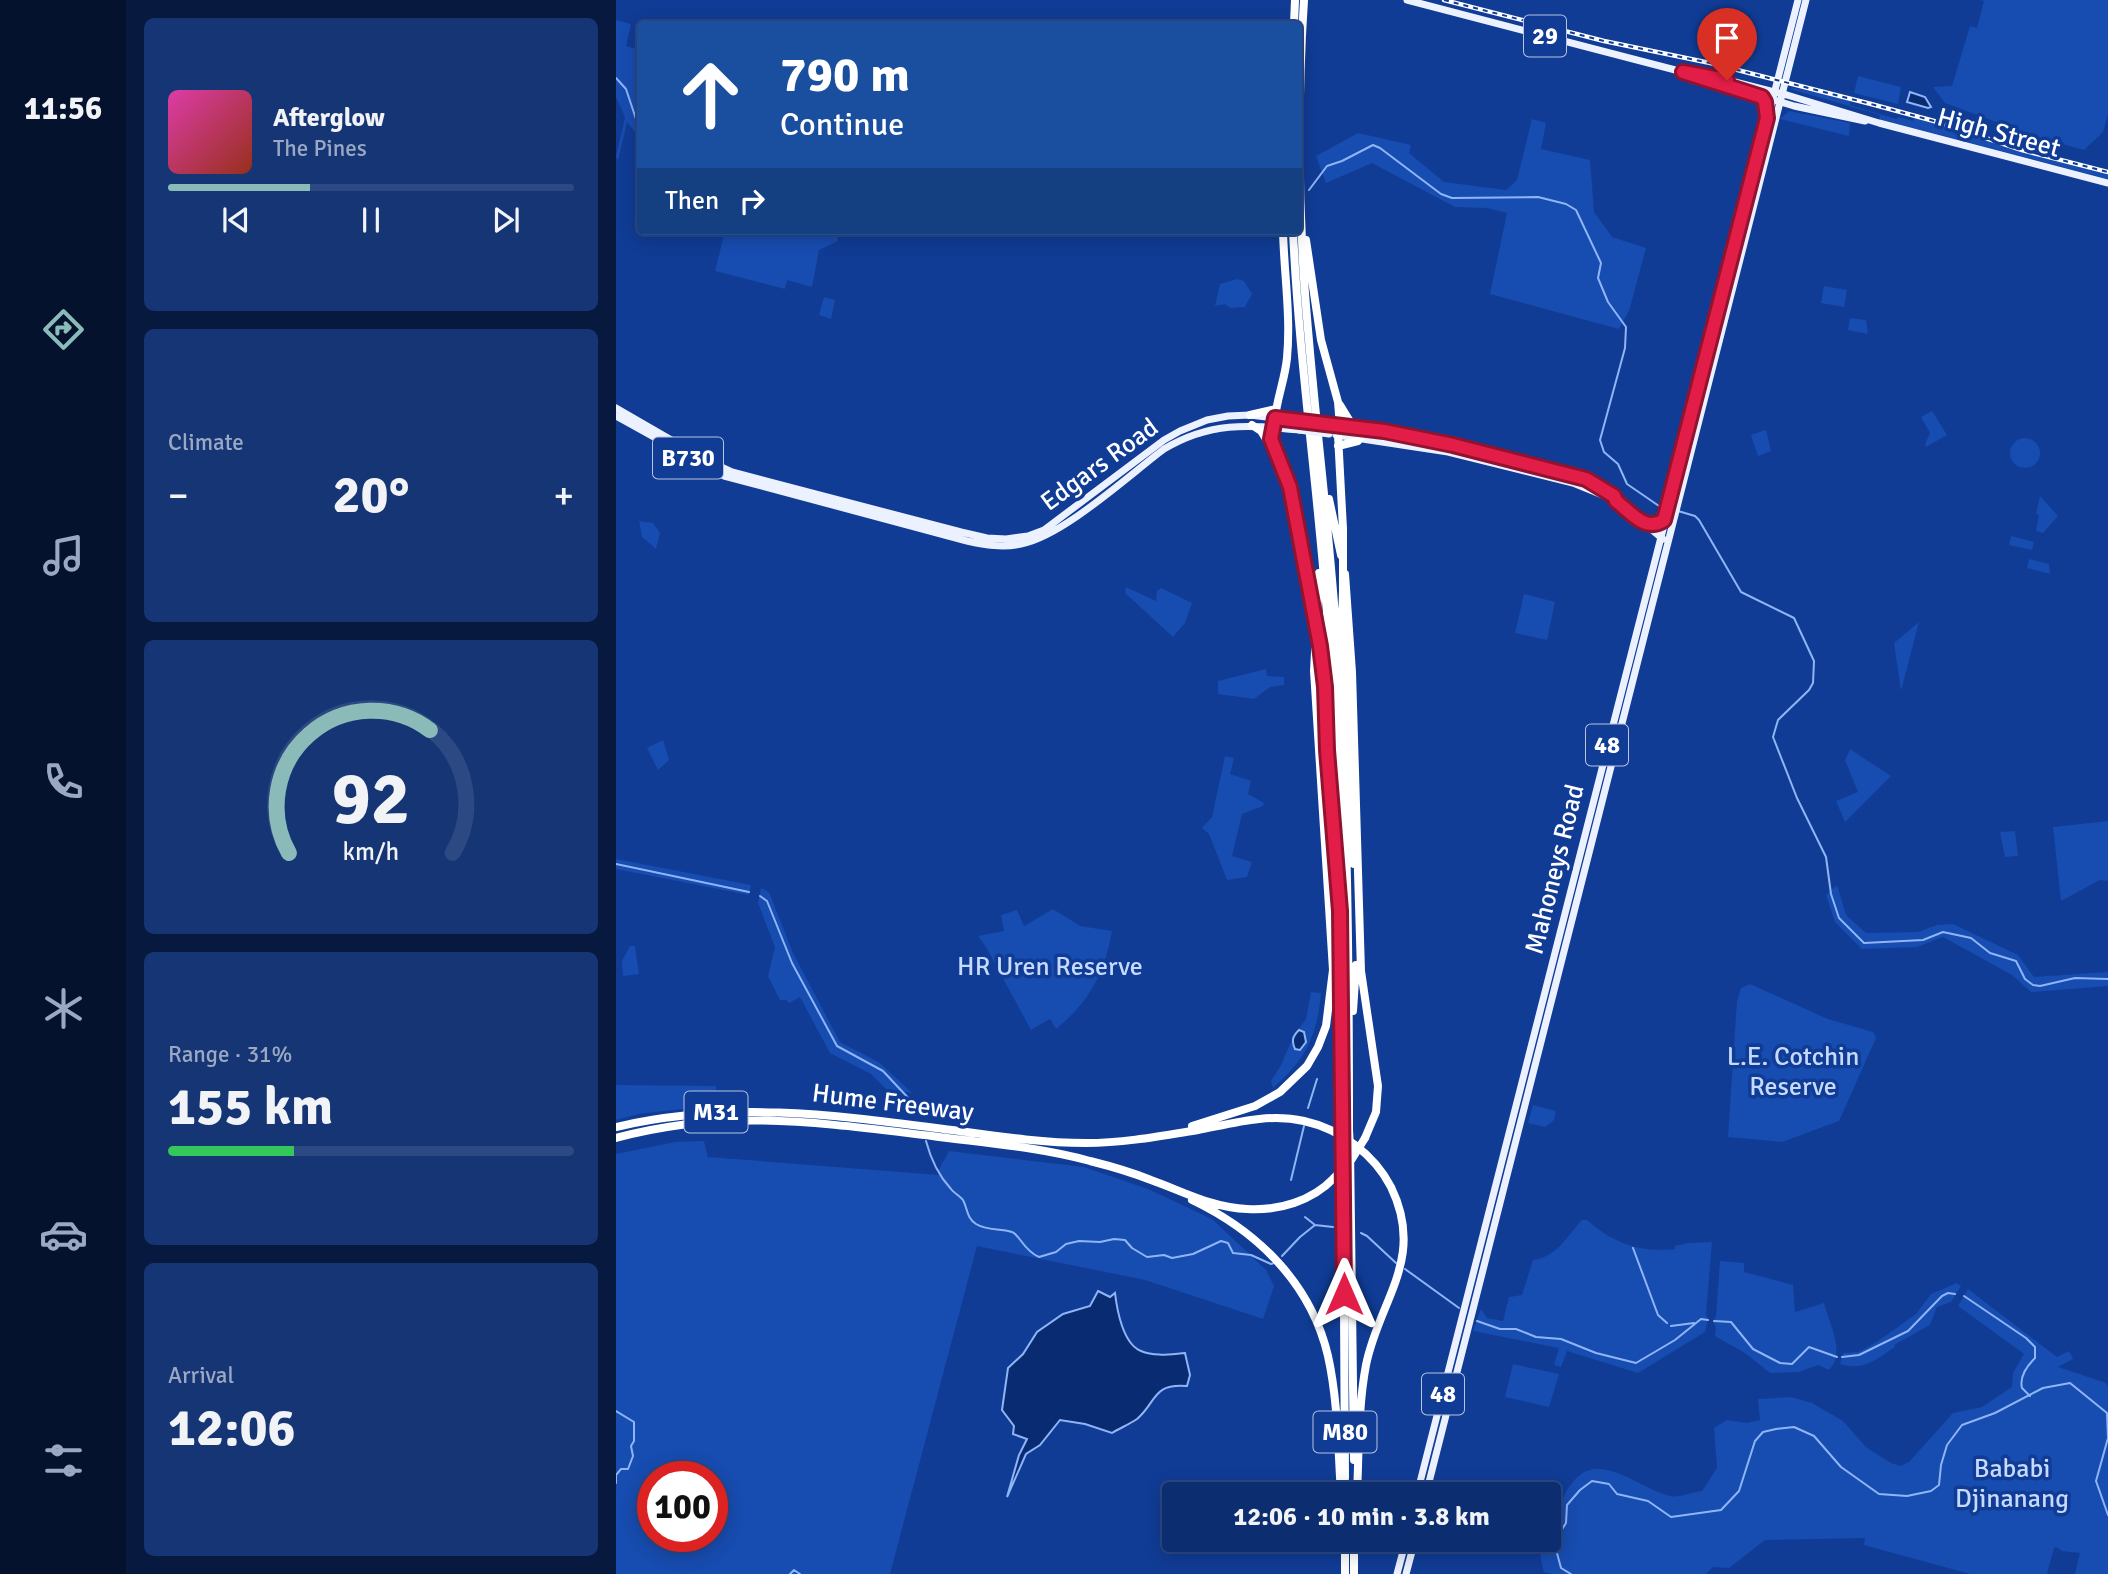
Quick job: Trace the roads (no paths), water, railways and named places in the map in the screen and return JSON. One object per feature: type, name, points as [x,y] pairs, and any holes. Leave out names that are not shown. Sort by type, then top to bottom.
[{"type":"highway","points":[[1294,21],[1295,0]]},
{"type":"highway","name":"M80","points":[[1302,36],[1304,0]]},
{"type":"highway","points":[[1302,204],[1318,323],[1338,402],[1354,428]]},
{"type":"highway","name":"M80","points":[[1302,227],[1343,742],[1349,1079],[1346,1128]]},
{"type":"highway","points":[[1250,415],[1275,414],[1285,373],[1288,303],[1283,235]]},
{"type":"highway","name":"M80","points":[[1293,235],[1299,322],[1317,493],[1335,735],[1346,1128],[1343,1482]]},
{"type":"highway","points":[[1338,402],[1335,431],[1343,529],[1342,624],[1357,949],[1349,1079]]},
{"type":"highway","points":[[1252,425],[1261,431],[1277,455]]},
{"type":"highway","points":[[1272,427],[1271,439],[1290,487],[1320,646],[1325,687],[1333,908],[1330,921]]},
{"type":"highway","points":[[1338,446],[1360,438]]},
{"type":"highway","points":[[1133,1174],[1207,1201],[1250,1210],[1298,1202],[1315,1194],[1335,1178],[1352,1159],[1376,1112],[1378,1086],[1362,982],[1348,597],[1320,452]]},
{"type":"highway","points":[[1166,1135],[1264,1102],[1288,1086],[1307,1066],[1323,1036],[1330,1004],[1333,970],[1314,671],[1320,580],[1317,493]]},
{"type":"highway","points":[[1343,591],[1360,915]]},
{"type":"highway","points":[[1327,750],[1340,911]]},
{"type":"highway","name":"Hume Freeway","points":[[616,1127],[686,1115],[767,1111],[818,1114],[1050,1141],[1111,1142],[1166,1135]]},
{"type":"highway","points":[[1166,1135],[1254,1119],[1306,1121],[1330,1129],[1366,1154],[1390,1187],[1401,1219],[1402,1258],[1398,1279],[1373,1338],[1365,1368],[1356,1482]]},
{"type":"highway","name":"Hume Freeway","points":[[616,1138],[696,1122],[788,1120],[1047,1152],[1091,1161],[1133,1174]]},
{"type":"highway","name":"M80","points":[[1346,1146],[1355,1482]]},
{"type":"highway","points":[[1133,1174],[1212,1210],[1238,1226],[1276,1258],[1300,1290],[1318,1325],[1330,1367],[1342,1482]]},
{"type":"highway","points":[[1345,1552],[1345,1574]]},
{"type":"highway","points":[[1354,1552],[1354,1574]]},
{"type":"main road","name":"High Street","points":[[1407,0],[1683,72],[1762,97],[1777,97],[1794,106],[1879,123]]},
{"type":"main road","name":"48","points":[[1777,97],[1798,0]]},
{"type":"main road","name":"48","points":[[1777,97],[1806,0]]},
{"type":"main road","name":"High Street","points":[[1683,72],[1727,80],[1777,97],[2108,183]]},
{"type":"main road","points":[[1762,97],[1767,118]]},
{"type":"main road","name":"Mahoneys Road","points":[[1425,1482],[1657,570],[1667,518],[1767,134],[1777,112],[1777,97]]},
{"type":"main road","name":"Mahoneys Road","points":[[1767,134],[1767,118],[1777,97]]},
{"type":"main road","points":[[1777,112],[1794,106]]},
{"type":"main road","name":"Edgars Road","points":[[616,408],[732,472],[999,540],[1028,536],[1051,526],[1180,431],[1216,418],[1250,415]]},
{"type":"main road","points":[[1272,427],[1275,414]]},
{"type":"main road","name":"Edgars Road","points":[[1275,414],[1298,421],[1328,424],[1335,431],[1360,438],[1455,454],[1573,483],[1616,501]]},
{"type":"main road","name":"Edgars Road","points":[[616,415],[724,476],[967,541],[1000,546],[1030,542],[1052,533],[1182,438],[1221,426],[1252,425],[1299,430],[1335,431],[1354,428],[1453,445],[1586,479],[1610,493],[1663,542]]},
{"type":"main road","points":[[1645,524],[1657,524],[1667,518]]},
{"type":"main road","points":[[1397,1574],[1403,1552]]},
{"type":"main road","points":[[1406,1574],[1412,1552]]},
{"type":"waterway","points":[[616,78],[626,89],[637,120]]},
{"type":"waterway","points":[[1309,190],[1327,166],[1373,145],[1441,194],[1452,198],[1538,197],[1566,204],[1576,210],[1601,263],[1598,278],[1608,302],[1626,327],[1625,348],[1600,440],[1604,452],[1618,464],[1627,484],[1666,508]]},
{"type":"waterway","points":[[1678,511],[1695,516],[1699,520],[1741,592],[1794,618],[1814,661],[1813,683],[1778,720],[1773,737],[1797,798],[1826,857],[1831,894],[1839,918],[1864,943],[1923,940],[1943,932],[1971,938],[1990,953],[2016,961],[2025,979],[2033,985],[2040,986],[2075,978],[2108,979]]},
{"type":"waterway","points":[[616,864],[749,892]]},
{"type":"waterway","points":[[760,896],[767,901],[792,963],[837,1046],[883,1071],[912,1102],[920,1115]]},
{"type":"waterway","points":[[1308,1108],[1317,1079]]},
{"type":"waterway","points":[[1291,1180],[1304,1126]]},
{"type":"waterway","points":[[926,1141],[939,1173],[963,1200],[973,1221],[985,1228],[1012,1232],[1029,1251],[1039,1257],[1056,1252],[1066,1244],[1114,1239],[1125,1240],[1147,1257],[1164,1255],[1172,1258],[1193,1254],[1221,1241],[1228,1243],[1233,1253],[1251,1255],[1274,1263]]},
{"type":"waterway","points":[[1305,1217],[1315,1225]]},
{"type":"waterway","points":[[1282,1256],[1315,1225],[1333,1227]]},
{"type":"waterway","points":[[1361,1233],[1396,1263]]},
{"type":"waterway","points":[[1633,1248],[1658,1315],[1667,1323]]},
{"type":"waterway","points":[[1405,1269],[1459,1308]]},
{"type":"waterway","points":[[1842,1357],[1859,1355],[1908,1331],[1942,1296],[1955,1294]]},
{"type":"waterway","points":[[1964,1296],[2035,1347],[2035,1358],[2022,1379],[2022,1388],[2030,1396]]},
{"type":"waterway","points":[[1477,1321],[1500,1329],[1516,1329],[1536,1337],[1561,1339],[1596,1353],[1636,1363],[1675,1340],[1701,1319],[1708,1320]]},
{"type":"waterway","points":[[1714,1321],[1731,1322],[1753,1349],[1780,1363],[1792,1364],[1809,1347],[1837,1357]]},
{"type":"waterway","points":[[1671,1326],[1694,1323]]},
{"type":"waterway","points":[[1571,1574],[1561,1568],[1554,1542],[1566,1523],[1567,1505],[1592,1481],[1609,1484],[1617,1494],[1648,1501],[1671,1517],[1721,1510],[1739,1491],[1755,1441],[1763,1432],[1794,1427],[1814,1436],[1841,1467],[1879,1494],[1907,1496],[1931,1491],[1939,1485],[1947,1445],[1962,1425],[1995,1413],[2043,1388],[2070,1383],[2107,1413],[2108,1438],[2096,1481],[2108,1515]]},
{"type":"waterway","points":[[616,1411],[634,1422],[634,1441],[631,1446],[633,1456],[628,1469],[621,1469],[616,1475],[616,1483]]},
{"type":"waterway","points":[[790,1574],[794,1570],[800,1574]]},
{"type":"railway","points":[[1444,0],[1871,104],[2022,150],[2108,172]]},
{"type":"park label","name":"HR Uren Reserve","points":[[1050,966]]},
{"type":"park label","name":"L.E. Cotchin Reserve","points":[[1793,1071]]},
{"type":"park label","name":"Bababi Djinanang","points":[[2012,1483]]}]
